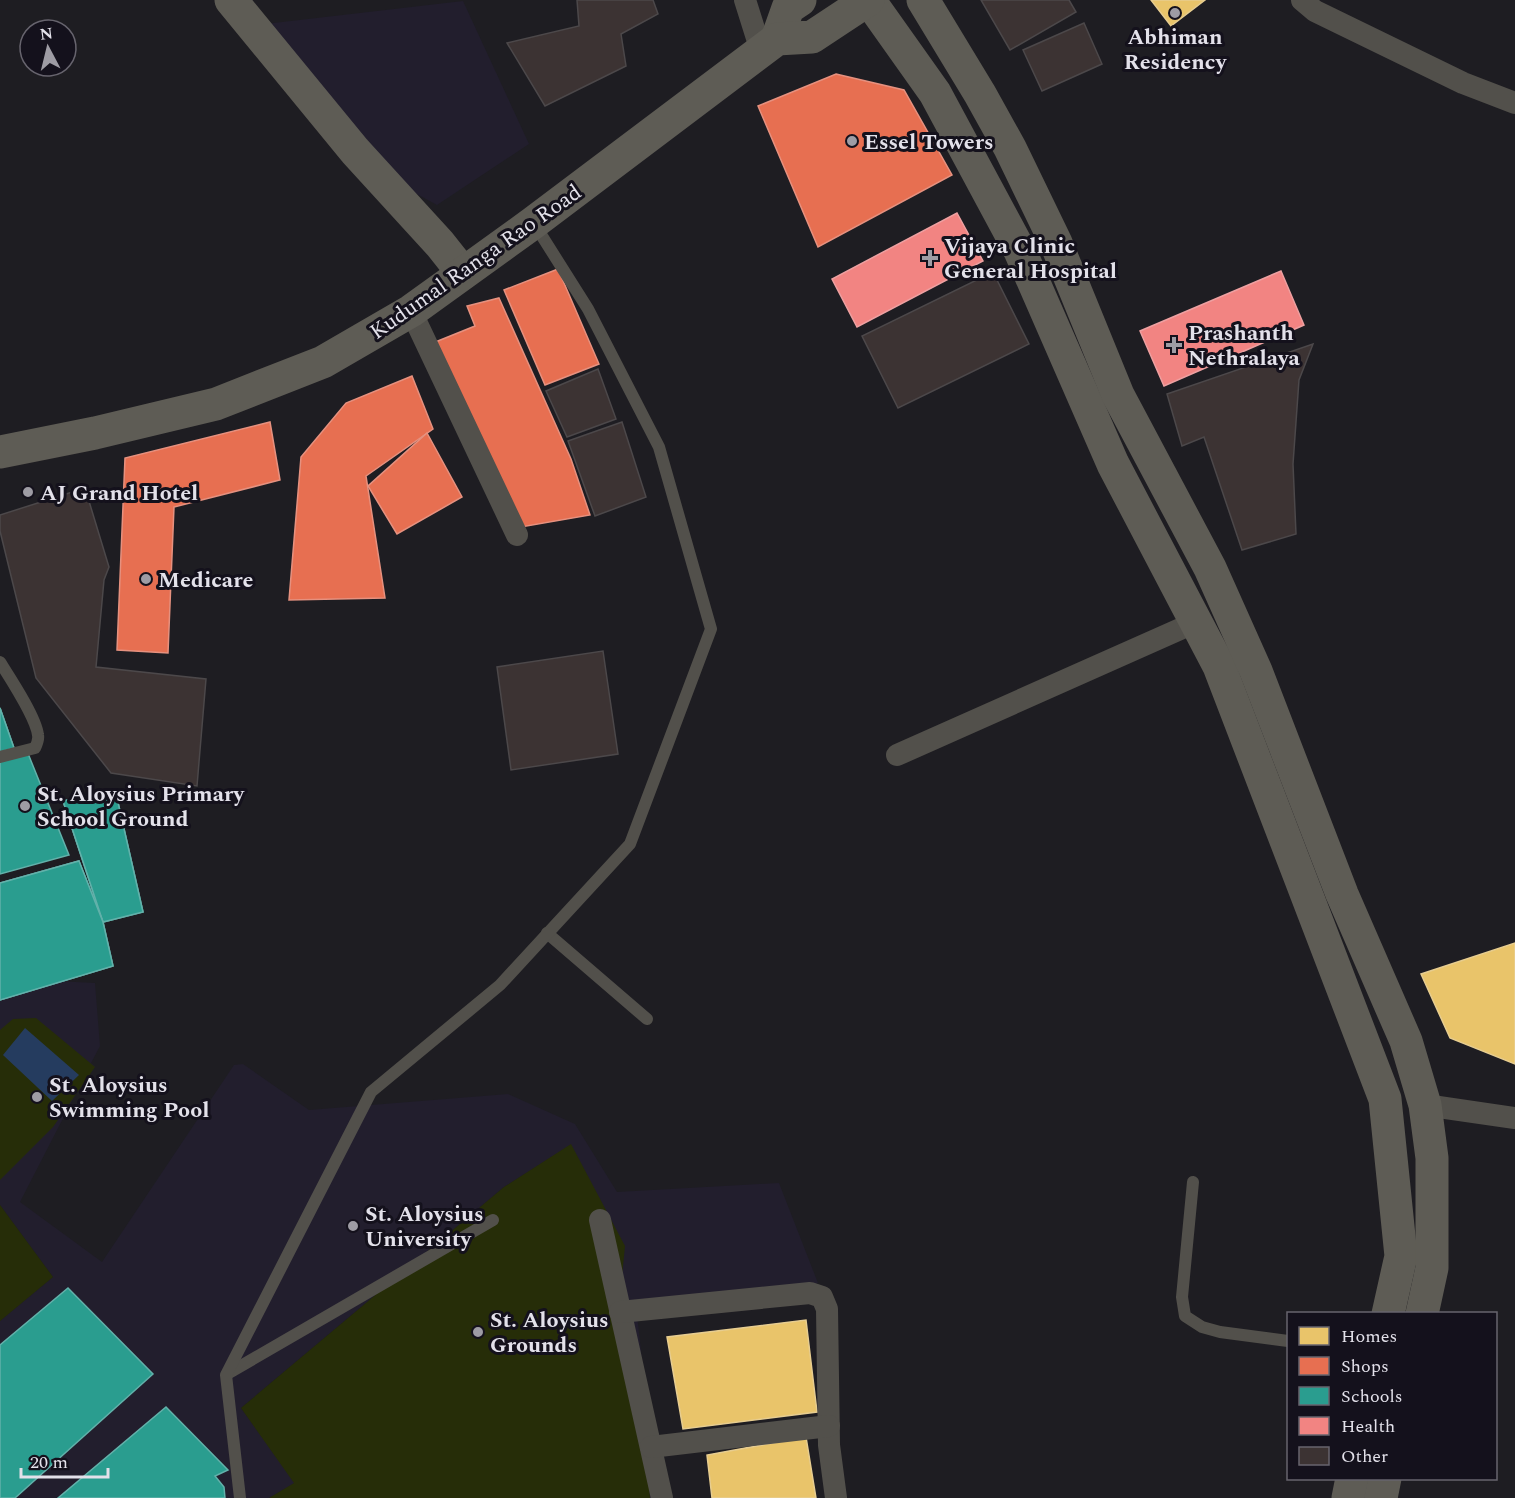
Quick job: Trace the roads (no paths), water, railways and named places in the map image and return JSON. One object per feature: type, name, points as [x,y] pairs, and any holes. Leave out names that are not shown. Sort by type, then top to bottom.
[{"type":"main road","points":[[231,0],[355,150],[463,273]]},
{"type":"main road","points":[[769,45],[812,37],[868,0],[934,93],[1020,251],[1113,464],[1219,666],[1385,1099],[1401,1256],[1388,1312]]},
{"type":"main road","points":[[923,0],[1010,148],[1056,243],[1118,395],[1210,568],[1251,661],[1342,894],[1406,1041],[1425,1105],[1432,1158],[1432,1268],[1422,1312]]},
{"type":"main road","points":[[769,45],[794,4]]},
{"type":"main road","name":"Kudumal Ranga Rao Road","points":[[0,452],[95,433],[216,404],[322,362],[411,310],[533,223],[769,45]]},
{"type":"main road","points":[[1348,1498],[1352,1480]]},
{"type":"main road","points":[[1381,1498],[1385,1480]]},
{"type":"street","points":[[745,0],[769,45]]},
{"type":"street","points":[[1302,0],[1315,11],[1463,83],[1515,103]]},
{"type":"street","points":[[411,310],[516,535]]},
{"type":"street","points":[[897,755],[1196,622]]},
{"type":"street","points":[[1425,1105],[1515,1118]]},
{"type":"street","points":[[600,1220],[662,1498]]},
{"type":"street","points":[[620,1311],[817,1294],[826,1302],[827,1309],[829,1426],[836,1498]]},
{"type":"street","points":[[651,1447],[829,1426]]},
{"type":"lane","points":[[240,1498],[226,1375],[371,1092],[500,985],[630,844],[711,629],[659,447],[588,309],[533,223]]},
{"type":"lane","points":[[0,662],[38,732],[39,741],[35,748],[0,757]]},
{"type":"lane","points":[[547,933],[647,1019]]},
{"type":"lane","points":[[1193,1182],[1182,1297],[1185,1316],[1202,1327],[1220,1332],[1287,1341]]},
{"type":"lane","points":[[226,1375],[493,1220]]},
{"type":"water","name":"St. Aloysius Swimming Pool","points":[[25,1028],[79,1075],[52,1101],[3,1055]]},
{"type":"place","name":"Abhiman Residency","points":[[1175,13]]},
{"type":"place","name":"Essel Towers","points":[[852,141]]},
{"type":"place","name":"Vijaya Clinic General Hospital","points":[[930,258]]},
{"type":"place","name":"Prashanth Nethralaya","points":[[1174,345]]},
{"type":"place","name":"AJ Grand Hotel","points":[[28,492]]},
{"type":"place","name":"Medicare","points":[[146,579]]},
{"type":"place","name":"St. Aloysius Primary School Ground","points":[[25,806]]},
{"type":"place","name":"St. Aloysius Swimming Pool","points":[[37,1097]]},
{"type":"place","name":"St. Aloysius University","points":[[353,1226]]},
{"type":"place","name":"St. Aloysius Grounds","points":[[478,1332]]}]
